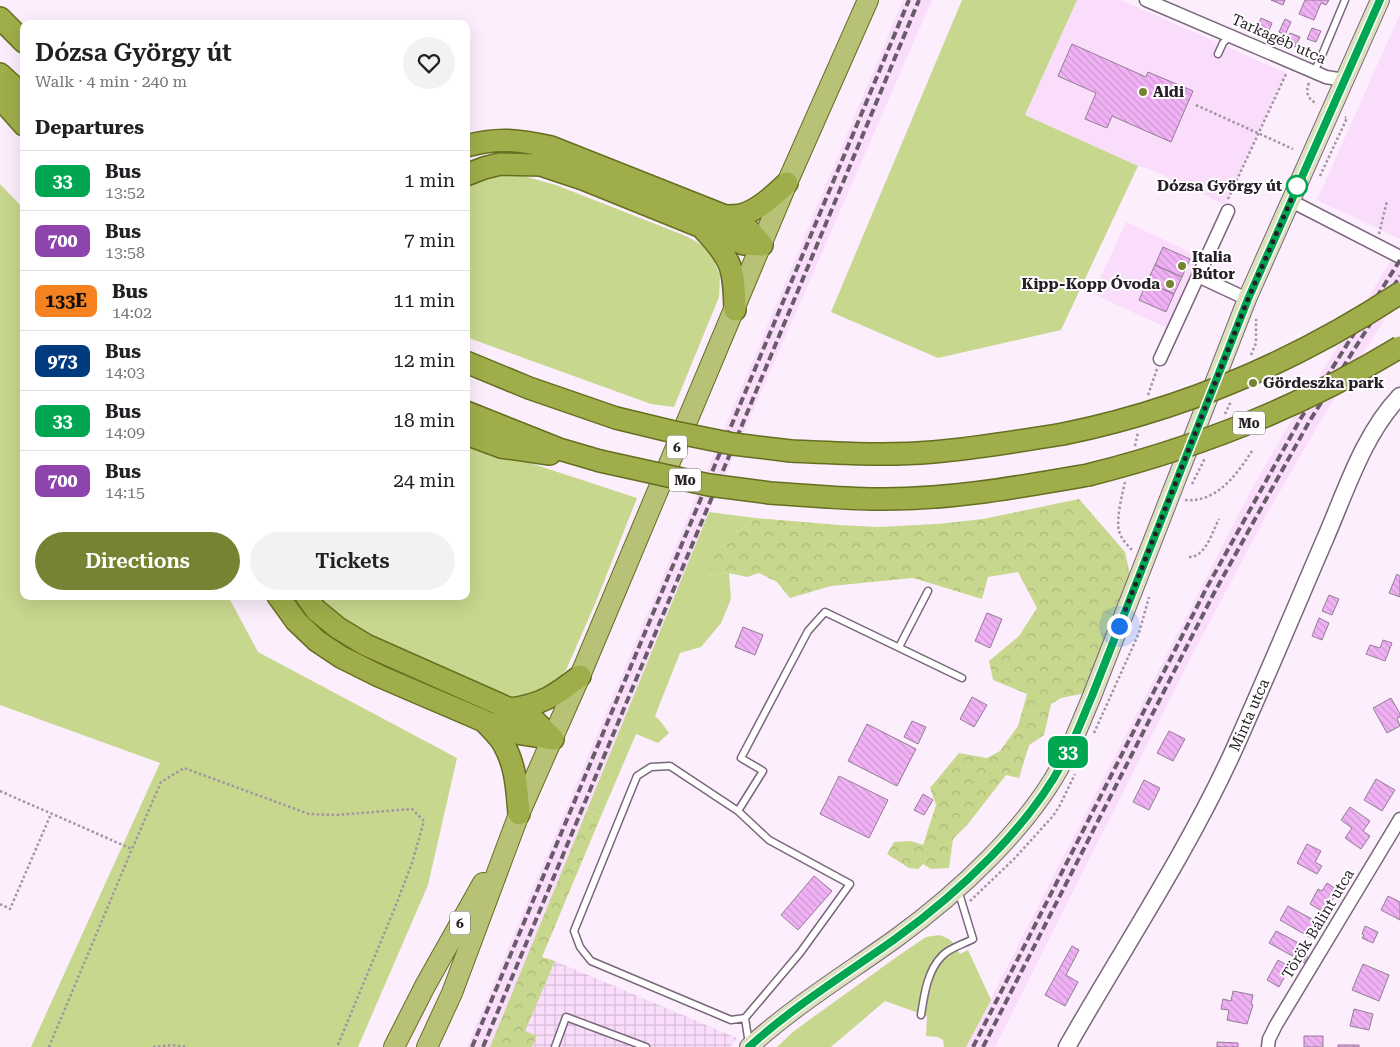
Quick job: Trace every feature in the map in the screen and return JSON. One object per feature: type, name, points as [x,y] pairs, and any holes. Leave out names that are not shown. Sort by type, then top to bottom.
[{"type":"highway","points":[[0,18],[20,38]]},
{"type":"highway","points":[[0,74],[20,92]]},
{"type":"highway","points":[[0,98],[20,120]]},
{"type":"highway","points":[[470,145],[502,139],[524,141],[550,147],[725,216],[750,230],[762,245]]},
{"type":"highway","points":[[470,173],[500,164],[541,165],[583,179],[744,244],[762,245]]},
{"type":"highway","points":[[725,216],[741,215],[756,208],[787,183]]},
{"type":"highway","points":[[701,226],[718,244],[729,260],[734,284],[734,310]]},
{"type":"highway","points":[[471,361],[529,388],[616,418],[733,444],[791,451],[861,453],[932,452],[996,445],[1104,426],[1186,401],[1300,352],[1400,293]]},
{"type":"highway","name":"M0","points":[[470,414],[559,449],[600,461],[709,485],[770,493],[876,500],[921,498],[997,490],[1088,475],[1172,452],[1256,420],[1338,383],[1400,346]]},
{"type":"highway","points":[[470,435],[501,446],[600,461]]},
{"type":"highway","points":[[281,600],[296,621],[317,641],[342,657],[379,676],[484,721],[516,732],[553,738]]},
{"type":"highway","points":[[309,600],[316,610],[338,628],[366,646],[510,709],[536,722],[553,738]]},
{"type":"highway","points":[[510,709],[538,703],[557,694],[580,676]]},
{"type":"highway","points":[[484,721],[504,744],[511,758],[515,778],[517,822]]},
{"type":"main road","name":"6","points":[[427,1047],[452,993],[517,822],[787,183],[868,0]]},
{"type":"main road","points":[[749,1047],[790,1013],[896,938],[957,889],[990,857],[1026,817],[1065,759],[1096,687],[1248,299],[1380,0]]},
{"type":"main road","name":"6","points":[[394,1047],[424,986],[517,822]]},
{"type":"main road","points":[[440,1047],[452,993]]},
{"type":"street","name":"Tarkagéb utca","points":[[1146,0],[1326,78],[1344,80]]},
{"type":"street","points":[[1291,201],[1400,257]]},
{"type":"street","points":[[1160,359],[1228,211]]},
{"type":"street","points":[[1198,276],[1248,299]]},
{"type":"street","name":"Minta utca","points":[[1067,1047],[1163,883],[1218,783],[1261,689],[1358,462],[1383,416],[1400,396]]},
{"type":"street","name":"Török Bálint utca","points":[[1268,1047],[1269,1039],[1276,1025],[1400,819]]},
{"type":"street","name":"Minta utca","points":[[1060,1047],[1079,1025]]},
{"type":"lane","points":[[1314,72],[1345,0]]},
{"type":"lane","points":[[1218,54],[1230,36]]},
{"type":"lane","points":[[900,648],[928,591]]},
{"type":"lane","points":[[738,811],[763,771],[741,758],[808,630],[825,612],[962,678]]},
{"type":"lane","points":[[670,766],[738,811],[769,840],[850,884],[800,953],[744,1018],[731,1020],[591,961],[580,947],[574,931],[637,776],[651,767],[670,766]]},
{"type":"lane","points":[[921,1015],[926,987],[935,965],[942,955],[973,939],[957,889]]},
{"type":"lane","points":[[555,1047],[566,1018],[646,1047]]},
{"type":"lane","points":[[744,1018],[749,1047]]},
{"type":"path","points":[[1228,211],[1225,205],[1286,73],[1294,64]]},
{"type":"path","points":[[1196,105],[1292,149]]},
{"type":"path","points":[[1380,230],[1387,202]]},
{"type":"path","points":[[1182,508],[1185,500],[1196,501],[1222,488],[1236,474],[1252,451]]},
{"type":"path","points":[[1189,492],[1202,465]]},
{"type":"path","points":[[1189,557],[1199,555],[1204,549],[1219,519]]},
{"type":"path","points":[[1094,733],[1139,633],[1151,590]]},
{"type":"path","points":[[964,907],[1014,859],[1053,816],[1078,766]]},
{"type":"path","points":[[50,1047],[161,782],[184,768],[309,814],[336,815],[412,809],[424,821],[412,863],[337,1047]]},
{"type":"path","points":[[0,791],[132,848]]},
{"type":"path","points":[[0,904],[10,909],[51,814]]},
{"type":"path","points":[[153,1047],[172,1045],[188,1047]]},
{"type":"shaded area","points":[[903,0],[932,0],[709,512],[490,1047],[467,1047]]},
{"type":"shaded area","points":[[1077,0],[1121,0],[1286,73],[1225,205],[1150,169],[1138,166],[1025,115]]},
{"type":"shaded area","points":[[1400,14],[1400,239],[1317,200]]},
{"type":"shaded area","points":[[1126,222],[1200,257],[1167,328],[1093,294]]},
{"type":"shaded area","points":[[1400,246],[1400,295],[1324,415],[1268,512],[1190,659],[995,1047],[966,1047],[1249,494],[1284,433]]},
{"type":"shaded area","points":[[555,961],[737,1038],[730,1047],[532,1047],[537,1036],[524,1032]]},
{"type":"green space","points":[[962,0],[1077,0],[1025,115],[1138,166],[1061,330],[938,358],[831,312]]},
{"type":"green space","points":[[493,175],[520,175],[556,185],[686,236],[709,249],[720,275],[719,297],[674,407],[651,404],[470,338],[470,184]]},
{"type":"green space","points":[[0,184],[20,205],[20,600],[230,600],[258,652],[457,758],[428,885],[358,1047],[31,1047],[160,763],[0,705]]},
{"type":"green space","points":[[470,443],[637,498],[595,604],[566,670],[550,690],[526,699],[507,698],[356,628],[327,608],[321,600],[470,600]]},
{"type":"green space","points":[[1079,499],[1125,552],[1131,580],[1086,693],[1061,698],[1051,704],[1044,735],[1029,745],[1019,778],[1006,775],[968,824],[953,839],[949,868],[931,869],[923,864],[918,869],[909,868],[887,854],[894,842],[911,841],[923,845],[936,805],[930,788],[959,753],[987,758],[1000,751],[1018,726],[1027,694],[993,680],[989,661],[1019,636],[1037,608],[1018,572],[988,577],[982,599],[913,578],[831,586],[790,598],[777,582],[759,573],[747,577],[729,573],[710,575],[709,562],[720,538],[740,530],[755,518],[877,527],[937,524],[983,519]]},
{"type":"green space","points":[[709,512],[755,518],[740,530],[720,538],[710,575],[729,573],[731,599],[721,623],[701,647],[680,653],[655,716],[669,733],[658,743],[636,734],[601,816],[587,810]]},
{"type":"green space","points":[[587,810],[601,816],[542,957],[555,961],[525,1031],[537,1036],[532,1047],[490,1047]]},
{"type":"green space","points":[[939,935],[952,942],[960,954],[968,950],[991,1000],[966,1047],[944,1047],[943,1040],[938,1037],[926,1036],[927,1016],[885,1001],[831,1047],[777,1047],[794,1031],[898,956],[926,937]]},
{"type":"building","points":[[1271,0],[1285,0],[1283,5]]},
{"type":"building","points":[[1305,0],[1329,0],[1326,5],[1321,3],[1314,20],[1299,14]]},
{"type":"building","points":[[1261,18],[1272,23],[1268,33],[1257,28]]},
{"type":"building","points":[[1285,19],[1291,22],[1285,35],[1279,32]]},
{"type":"building","points":[[1312,28],[1321,31],[1316,42],[1307,39]]},
{"type":"building","points":[[1290,33],[1300,37],[1295,47],[1286,43]]},
{"type":"building","name":"Aldi","points":[[1072,44],[1146,77],[1148,72],[1193,91],[1171,142],[1112,116],[1107,128],[1085,119],[1096,93],[1058,76]]},
{"type":"building","points":[[1163,247],[1190,259],[1182,277],[1155,265]]},
{"type":"building","points":[[1155,265],[1182,277],[1174,294],[1147,282]]},
{"type":"building","points":[[1147,282],[1174,294],[1166,312],[1139,300]]},
{"type":"building","points":[[1397,574],[1400,576],[1400,597],[1389,593]]},
{"type":"building","points":[[1329,595],[1339,599],[1332,615],[1322,611]]},
{"type":"building","points":[[987,613],[1002,619],[990,648],[975,641]]},
{"type":"building","points":[[1319,618],[1329,623],[1322,640],[1312,636]]},
{"type":"building","points":[[743,627],[763,635],[755,655],[735,647]]},
{"type":"building","points":[[1383,640],[1392,643],[1385,661],[1366,654],[1370,645],[1380,648]]},
{"type":"building","points":[[972,697],[987,705],[974,727],[960,719]]},
{"type":"building","points":[[1391,698],[1400,714],[1400,717],[1397,718],[1400,726],[1387,733],[1373,708]]},
{"type":"building","points":[[912,721],[926,727],[918,744],[904,737]]},
{"type":"building","points":[[867,724],[916,749],[897,786],[848,761]]},
{"type":"building","points":[[1169,731],[1185,739],[1173,761],[1157,753]]},
{"type":"building","points":[[839,776],[888,800],[869,838],[820,814]]},
{"type":"building","points":[[1376,779],[1395,790],[1382,811],[1364,800]]},
{"type":"building","points":[[1144,780],[1160,788],[1149,810],[1133,802]]},
{"type":"building","points":[[923,794],[933,800],[924,815],[914,810]]},
{"type":"building","points":[[1350,807],[1370,821],[1363,831],[1370,836],[1361,849],[1345,838],[1352,828],[1341,820]]},
{"type":"building","points":[[1307,844],[1321,851],[1315,862],[1322,866],[1317,874],[1297,863]]},
{"type":"building","points":[[814,876],[832,891],[798,930],[781,915]]},
{"type":"building","points":[[1327,883],[1338,890],[1325,913],[1310,904],[1318,889],[1322,891]]},
{"type":"building","points":[[1388,896],[1400,902],[1400,920],[1381,910]]},
{"type":"building","points":[[1288,906],[1319,923],[1311,938],[1280,920]]},
{"type":"building","points":[[1365,926],[1378,932],[1373,943],[1362,938]]},
{"type":"building","points":[[1276,931],[1306,947],[1302,954],[1308,957],[1305,963],[1269,943]]},
{"type":"building","points":[[1072,946],[1079,950],[1066,975],[1078,982],[1065,1006],[1045,995]]},
{"type":"building","points":[[1278,960],[1290,967],[1279,987],[1267,980]]},
{"type":"building","points":[[1363,964],[1389,975],[1379,1001],[1352,990]]},
{"type":"building","points":[[1233,991],[1253,995],[1251,1004],[1253,1005],[1247,1024],[1227,1020],[1229,1010],[1221,1009],[1223,999],[1231,1001]]},
{"type":"building","points":[[1354,1009],[1373,1014],[1369,1030],[1350,1026]]},
{"type":"building","points":[[1304,1036],[1323,1036],[1323,1047],[1304,1047]]},
{"type":"building","points":[[1217,1042],[1238,1043],[1238,1047],[1217,1047]]},
{"type":"building","points":[[1338,1045],[1359,1045],[1359,1047],[1338,1047]]},
{"type":"railway","points":[[472,1047],[909,0]]},
{"type":"railway","points":[[483,1047],[919,0]]},
{"type":"railway","points":[[973,1047],[1206,589],[1301,418],[1400,260]]},
{"type":"railway","points":[[983,1047],[1214,593],[1309,422],[1400,276]]},
{"type":"bus line","name":"33","points":[[749,1047],[790,1013],[896,938],[957,889],[990,857],[1026,817],[1065,759],[1092,696],[1248,299],[1380,0]]},
{"type":"place","name":"Aldi","points":[[1143,92]]},
{"type":"place","name":"Dózsa György út","points":[[1297,186]]},
{"type":"place","name":"Italia Bútor","points":[[1182,266]]},
{"type":"place","name":"Kipp-Kopp Óvoda","points":[[1170,284]]},
{"type":"place","name":"Gördeszka park","points":[[1253,383]]},
{"type":"route","points":[[1119,626],[1248,299],[1297,186]]}]
